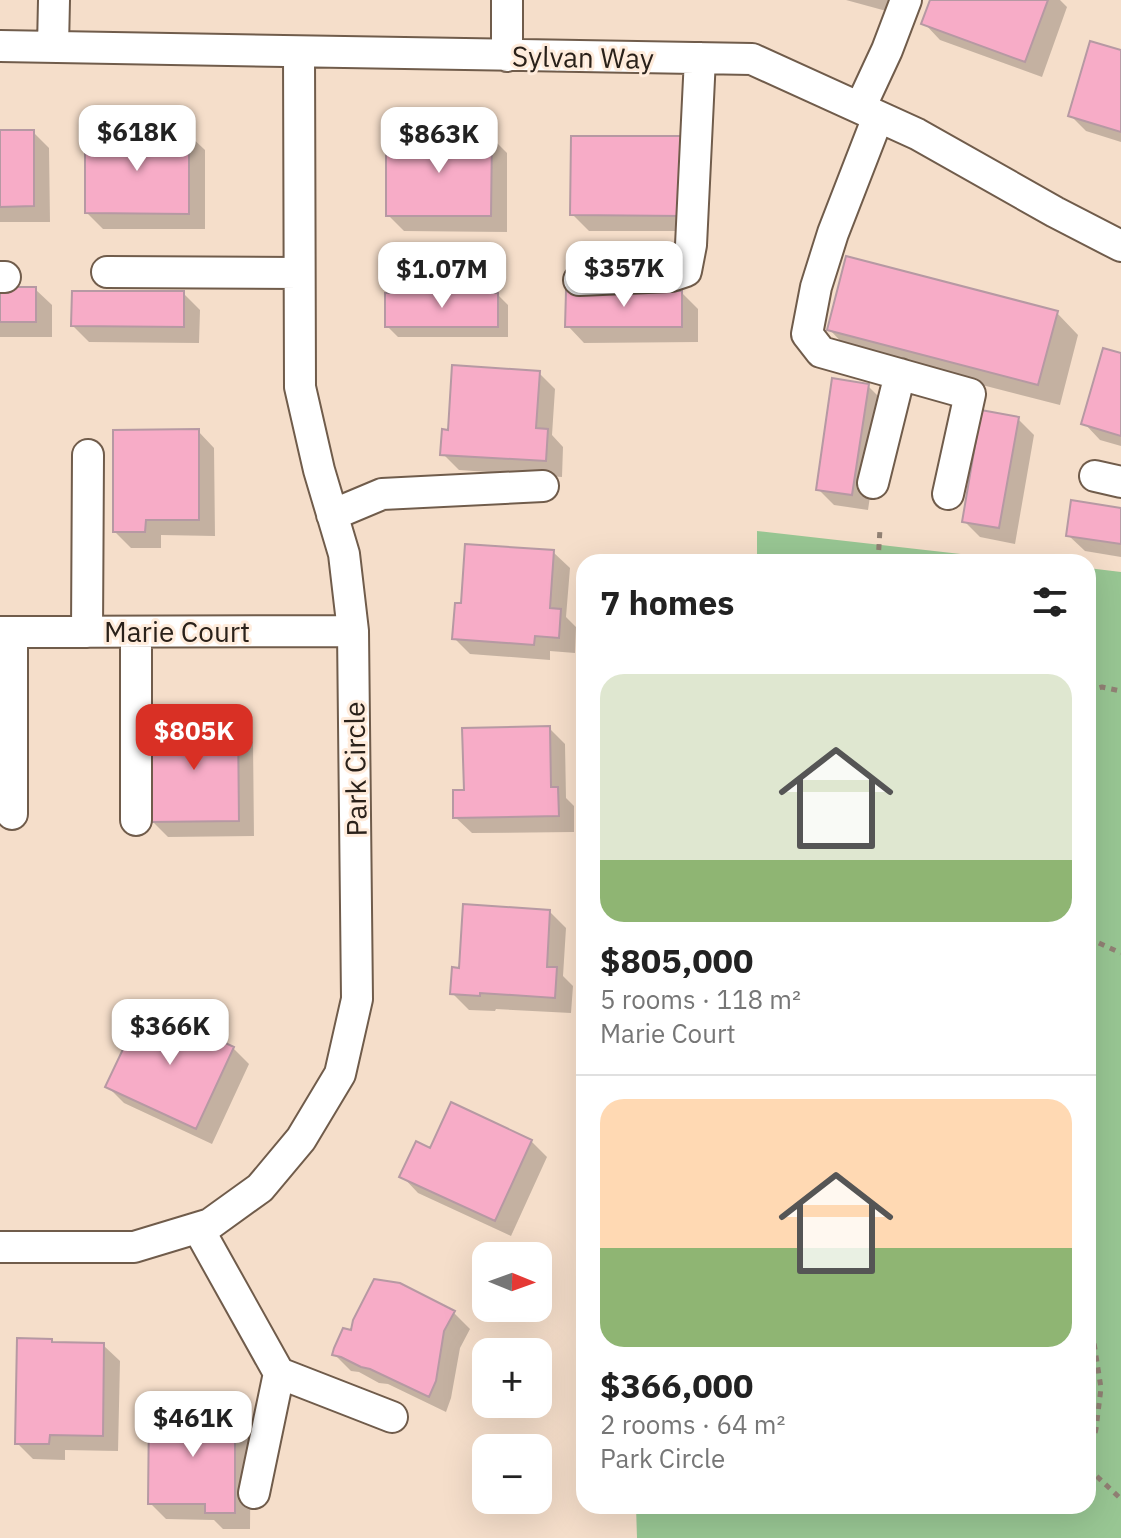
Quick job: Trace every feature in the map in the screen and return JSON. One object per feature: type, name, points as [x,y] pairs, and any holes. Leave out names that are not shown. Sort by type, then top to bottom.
[{"type":"street","points":[[53,47],[54,0]]},
{"type":"street","points":[[507,0],[507,56]]},
{"type":"street","points":[[906,0],[887,50],[816,287],[807,334],[821,352],[970,394],[948,494]]},
{"type":"street","name":"Sylvan Way","points":[[0,46],[752,59],[917,134],[1121,246]]},
{"type":"street","name":"Park Circle","points":[[0,1247],[134,1247],[210,1224],[260,1188],[301,1139],[340,1074],[357,999],[353,631],[344,554],[319,470],[300,387],[299,52]]},
{"type":"street","points":[[579,280],[671,276],[686,271],[691,245],[700,58]]},
{"type":"street","points":[[107,272],[299,273]]},
{"type":"street","points":[[873,483],[900,374]]},
{"type":"street","points":[[87,632],[88,455]]},
{"type":"street","points":[[332,515],[382,494],[543,486]]},
{"type":"street","name":"Marie Court","points":[[6,632],[353,631]]},
{"type":"street","points":[[6,632],[12,814]]},
{"type":"street","points":[[136,632],[136,820]]},
{"type":"street","points":[[198,1228],[279,1373],[392,1417]]},
{"type":"street","points":[[254,1493],[279,1373]]},
{"type":"path","points":[[878,554],[880,529]]},
{"type":"path","points":[[1096,689],[1121,691]]},
{"type":"path","points":[[1096,942],[1121,953]]},
{"type":"path","points":[[1096,1356],[1101,1388],[1096,1429]]},
{"type":"path","points":[[1096,1473],[1121,1499]]},
{"type":"green space","points":[[757,531],[961,554],[757,554]]},
{"type":"green space","points":[[1096,569],[1121,572],[1121,1538],[637,1538],[636,1514],[1096,1514]]},
{"type":"building","points":[[930,0],[1048,0],[1025,62],[921,24]]},
{"type":"building","points":[[1090,41],[1121,50],[1121,132],[1068,116]]},
{"type":"building","points":[[0,130],[34,130],[34,206],[0,207]]},
{"type":"building","points":[[85,132],[189,132],[189,214],[85,213]]},
{"type":"building","points":[[386,134],[492,135],[491,216],[386,216]]},
{"type":"building","points":[[571,136],[683,136],[682,216],[570,215]]},
{"type":"building","points":[[846,256],[1058,311],[1038,385],[827,330]]},
{"type":"building","points":[[0,287],[36,287],[36,322],[0,322]]},
{"type":"building","points":[[72,291],[184,291],[184,327],[71,326]]},
{"type":"building","points":[[566,291],[682,291],[682,327],[565,327]]},
{"type":"building","points":[[385,293],[498,293],[498,327],[385,327]]},
{"type":"building","points":[[1103,348],[1121,353],[1121,436],[1081,424]]},
{"type":"building","points":[[452,365],[540,371],[536,428],[548,429],[546,461],[440,455],[442,429],[448,430]]},
{"type":"building","points":[[832,378],[869,384],[852,495],[816,490]]},
{"type":"building","points":[[981,410],[1019,417],[999,528],[962,522]]},
{"type":"building","points":[[199,429],[199,520],[146,520],[145,532],[113,532],[113,430]]},
{"type":"building","points":[[1071,500],[1121,508],[1121,544],[1066,536]]},
{"type":"building","points":[[465,544],[554,550],[550,608],[561,609],[559,638],[535,636],[534,645],[452,639],[455,603],[461,603]]},
{"type":"building","points":[[238,723],[239,821],[150,822],[149,724]]},
{"type":"building","points":[[550,726],[551,787],[558,787],[559,816],[453,818],[453,790],[464,790],[462,728]]},
{"type":"building","points":[[463,904],[550,910],[547,967],[557,967],[555,998],[450,994],[452,967],[459,968]]},
{"type":"building","points":[[144,1005],[234,1047],[196,1129],[105,1087]]},
{"type":"building","points":[[451,1102],[532,1140],[495,1221],[399,1177],[416,1141],[430,1148]]},
{"type":"building","points":[[374,1279],[400,1283],[455,1311],[444,1331],[436,1381],[429,1397],[332,1355],[343,1328],[351,1330]]},
{"type":"building","points":[[17,1338],[104,1343],[103,1436],[50,1435],[49,1444],[15,1444]]},
{"type":"building","points":[[149,1410],[235,1410],[235,1513],[205,1513],[205,1504],[148,1504]]}]
